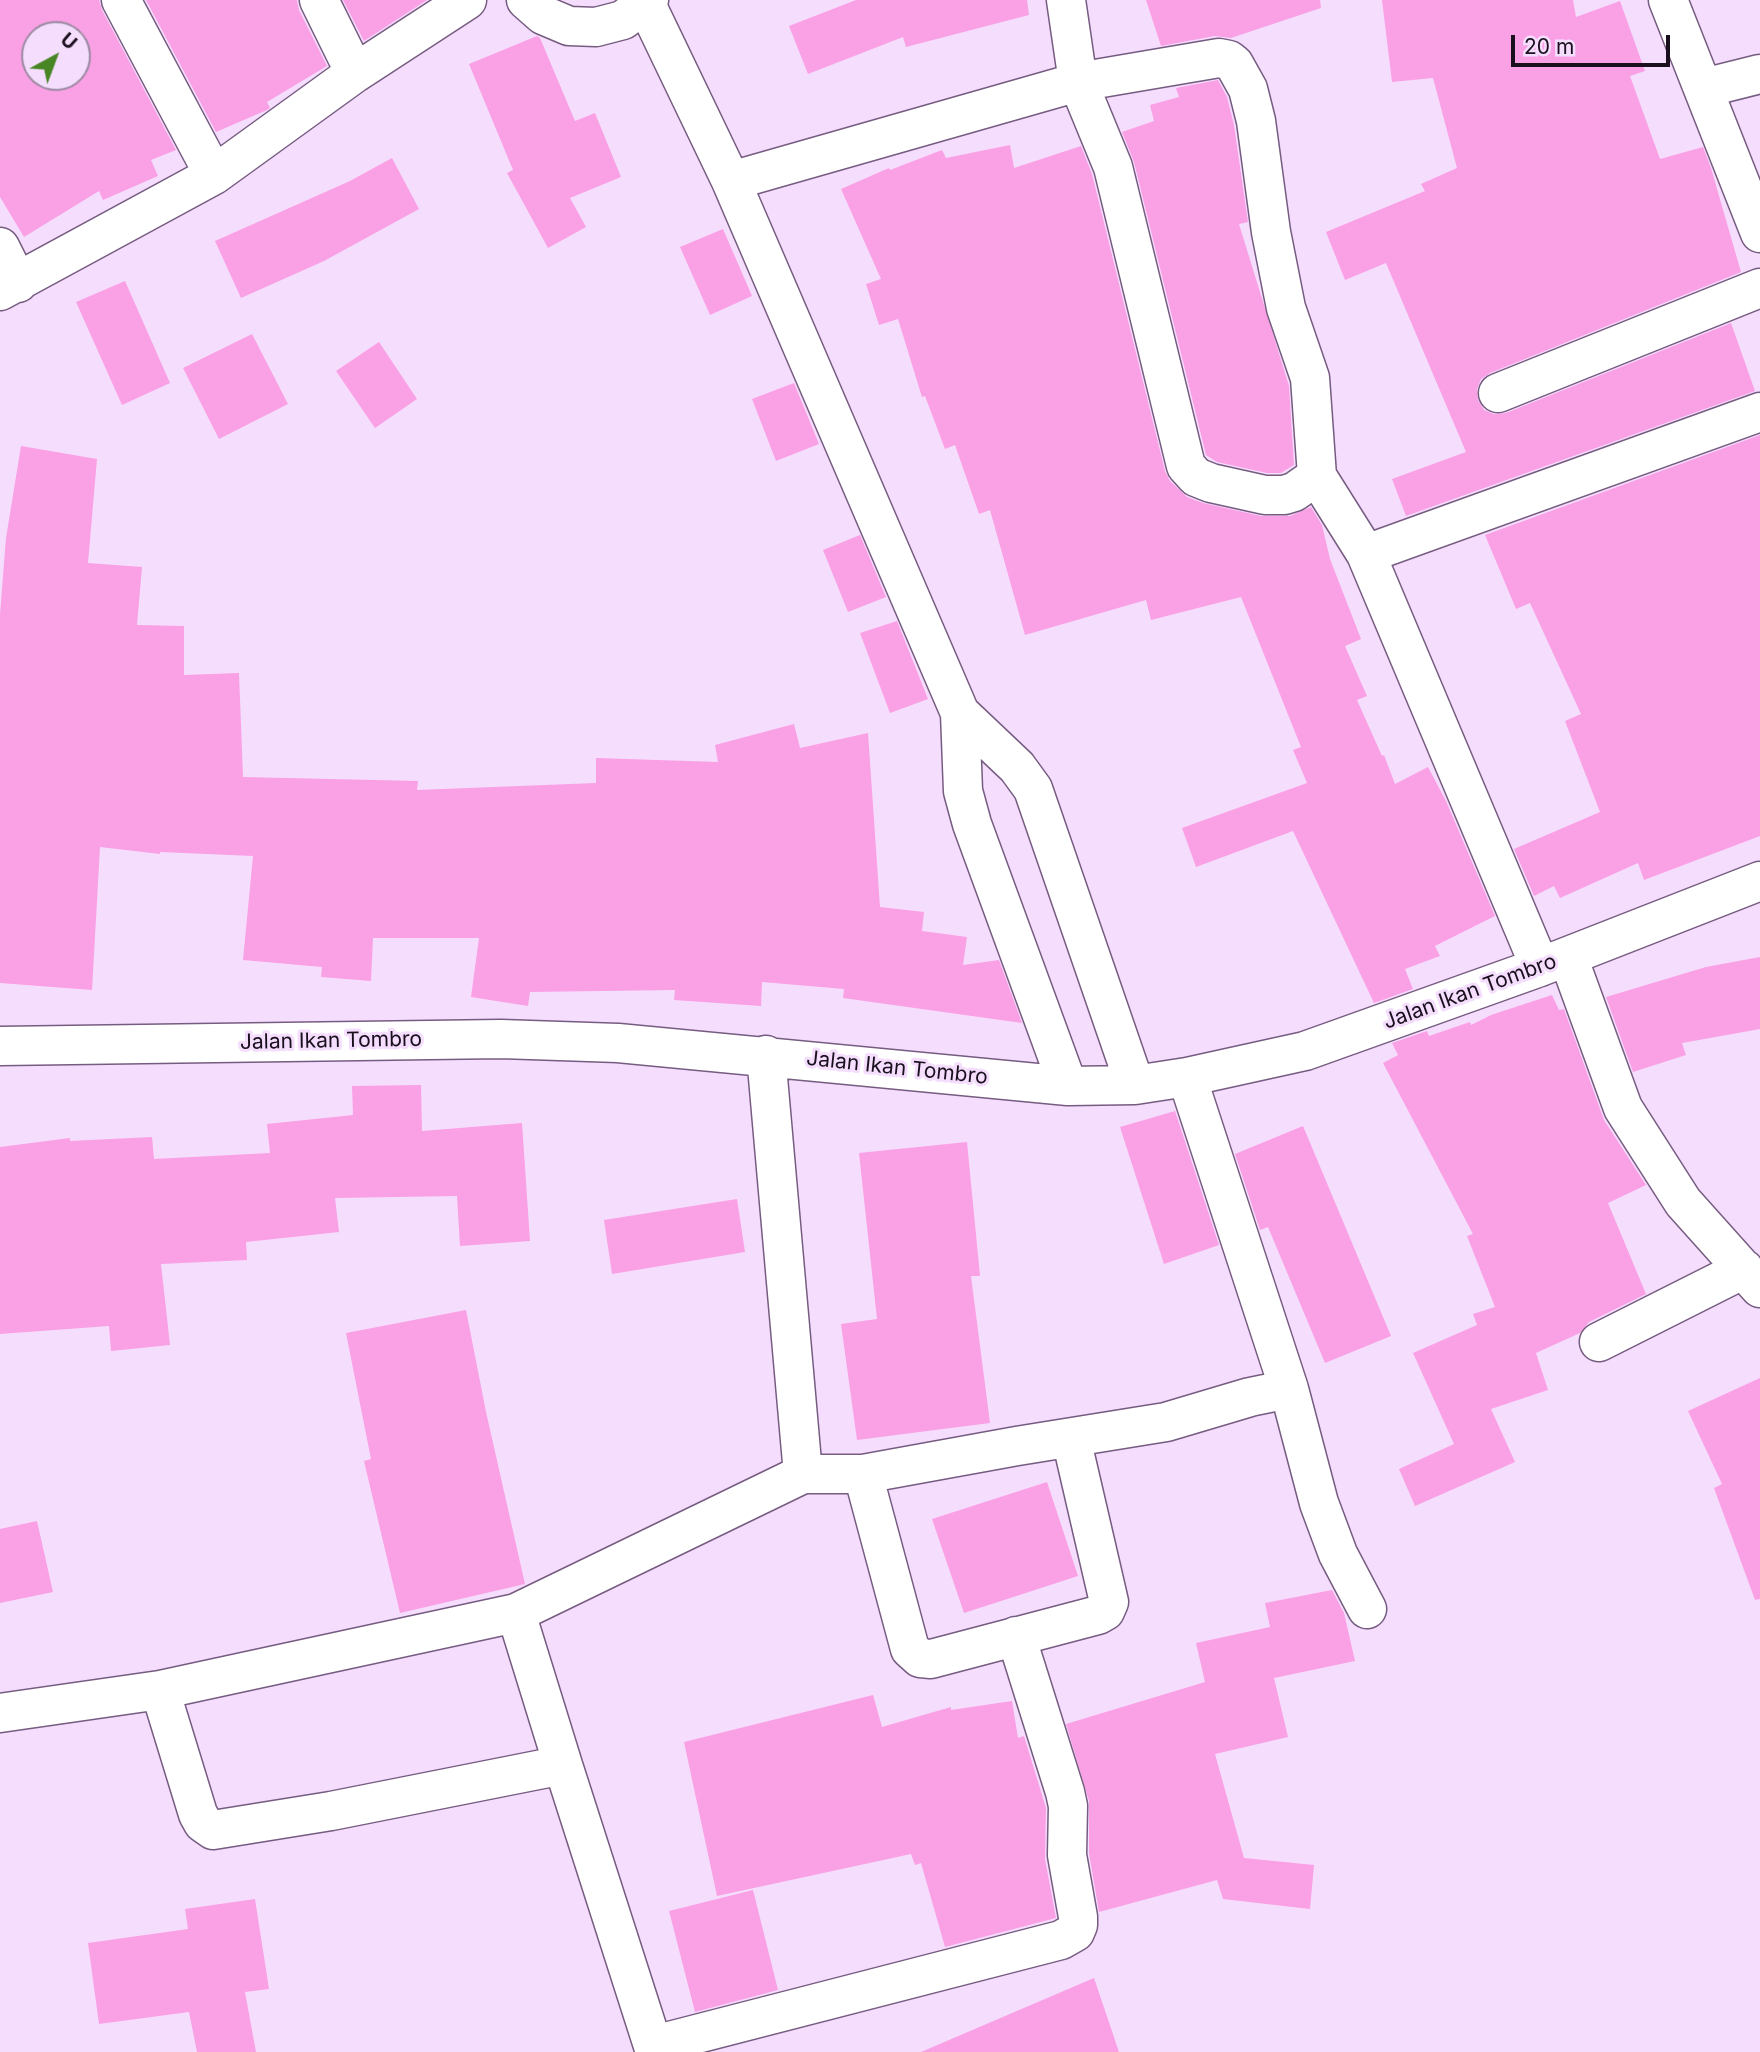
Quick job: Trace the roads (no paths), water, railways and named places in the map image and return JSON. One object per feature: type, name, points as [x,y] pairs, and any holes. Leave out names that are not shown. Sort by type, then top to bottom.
[{"type":"street","points":[[121,0],[215,175]]},
{"type":"street","points":[[318,0],[355,74]]},
{"type":"street","points":[[0,247],[9,287],[215,175],[355,74],[467,0]]},
{"type":"street","points":[[526,0],[543,15],[569,26],[597,27],[623,20],[647,2],[731,181],[960,713],[962,791],[1068,1086]]},
{"type":"street","points":[[1066,0],[1077,82],[1113,167],[1186,466],[1196,477],[1211,483],[1265,495],[1294,492],[1317,476]]},
{"type":"street","points":[[1668,0],[1760,233]]},
{"type":"street","points":[[731,181],[1077,82],[1219,58],[1229,60],[1241,75],[1248,89],[1256,121],[1271,232],[1286,308],[1310,378],[1317,476],[1366,554],[1623,1108],[1684,1202],[1752,1278],[1599,1342]]},
{"type":"street","points":[[1704,88],[1760,74]]},
{"type":"street","points":[[1498,393],[1760,288]]},
{"type":"street","points":[[1366,554],[1760,412]]},
{"type":"street","points":[[960,713],[1017,767],[1033,789],[1135,1085]]},
{"type":"street","name":"Jalan Ikan Tombro","points":[[0,1046],[501,1038],[618,1043],[766,1055],[1068,1086],[1135,1085],[1187,1077],[1305,1051],[1554,962],[1760,881]]},
{"type":"street","points":[[766,1055],[803,1474]]},
{"type":"street","points":[[1187,1077],[1289,1390],[1319,1503],[1338,1554],[1367,1609]]},
{"type":"street","points":[[0,1713],[160,1690],[516,1613],[803,1474],[863,1474],[1166,1422],[1250,1397],[1289,1390]]},
{"type":"street","points":[[863,1474],[912,1652],[920,1658],[931,1659],[1105,1611],[1109,1602],[1071,1438]]},
{"type":"street","points":[[516,1613],[655,2049],[1061,1940],[1075,1932],[1078,1917],[1067,1854],[1068,1806],[1016,1636]]},
{"type":"street","points":[[160,1690],[198,1814],[203,1824],[213,1830],[331,1811],[563,1765]]}]
